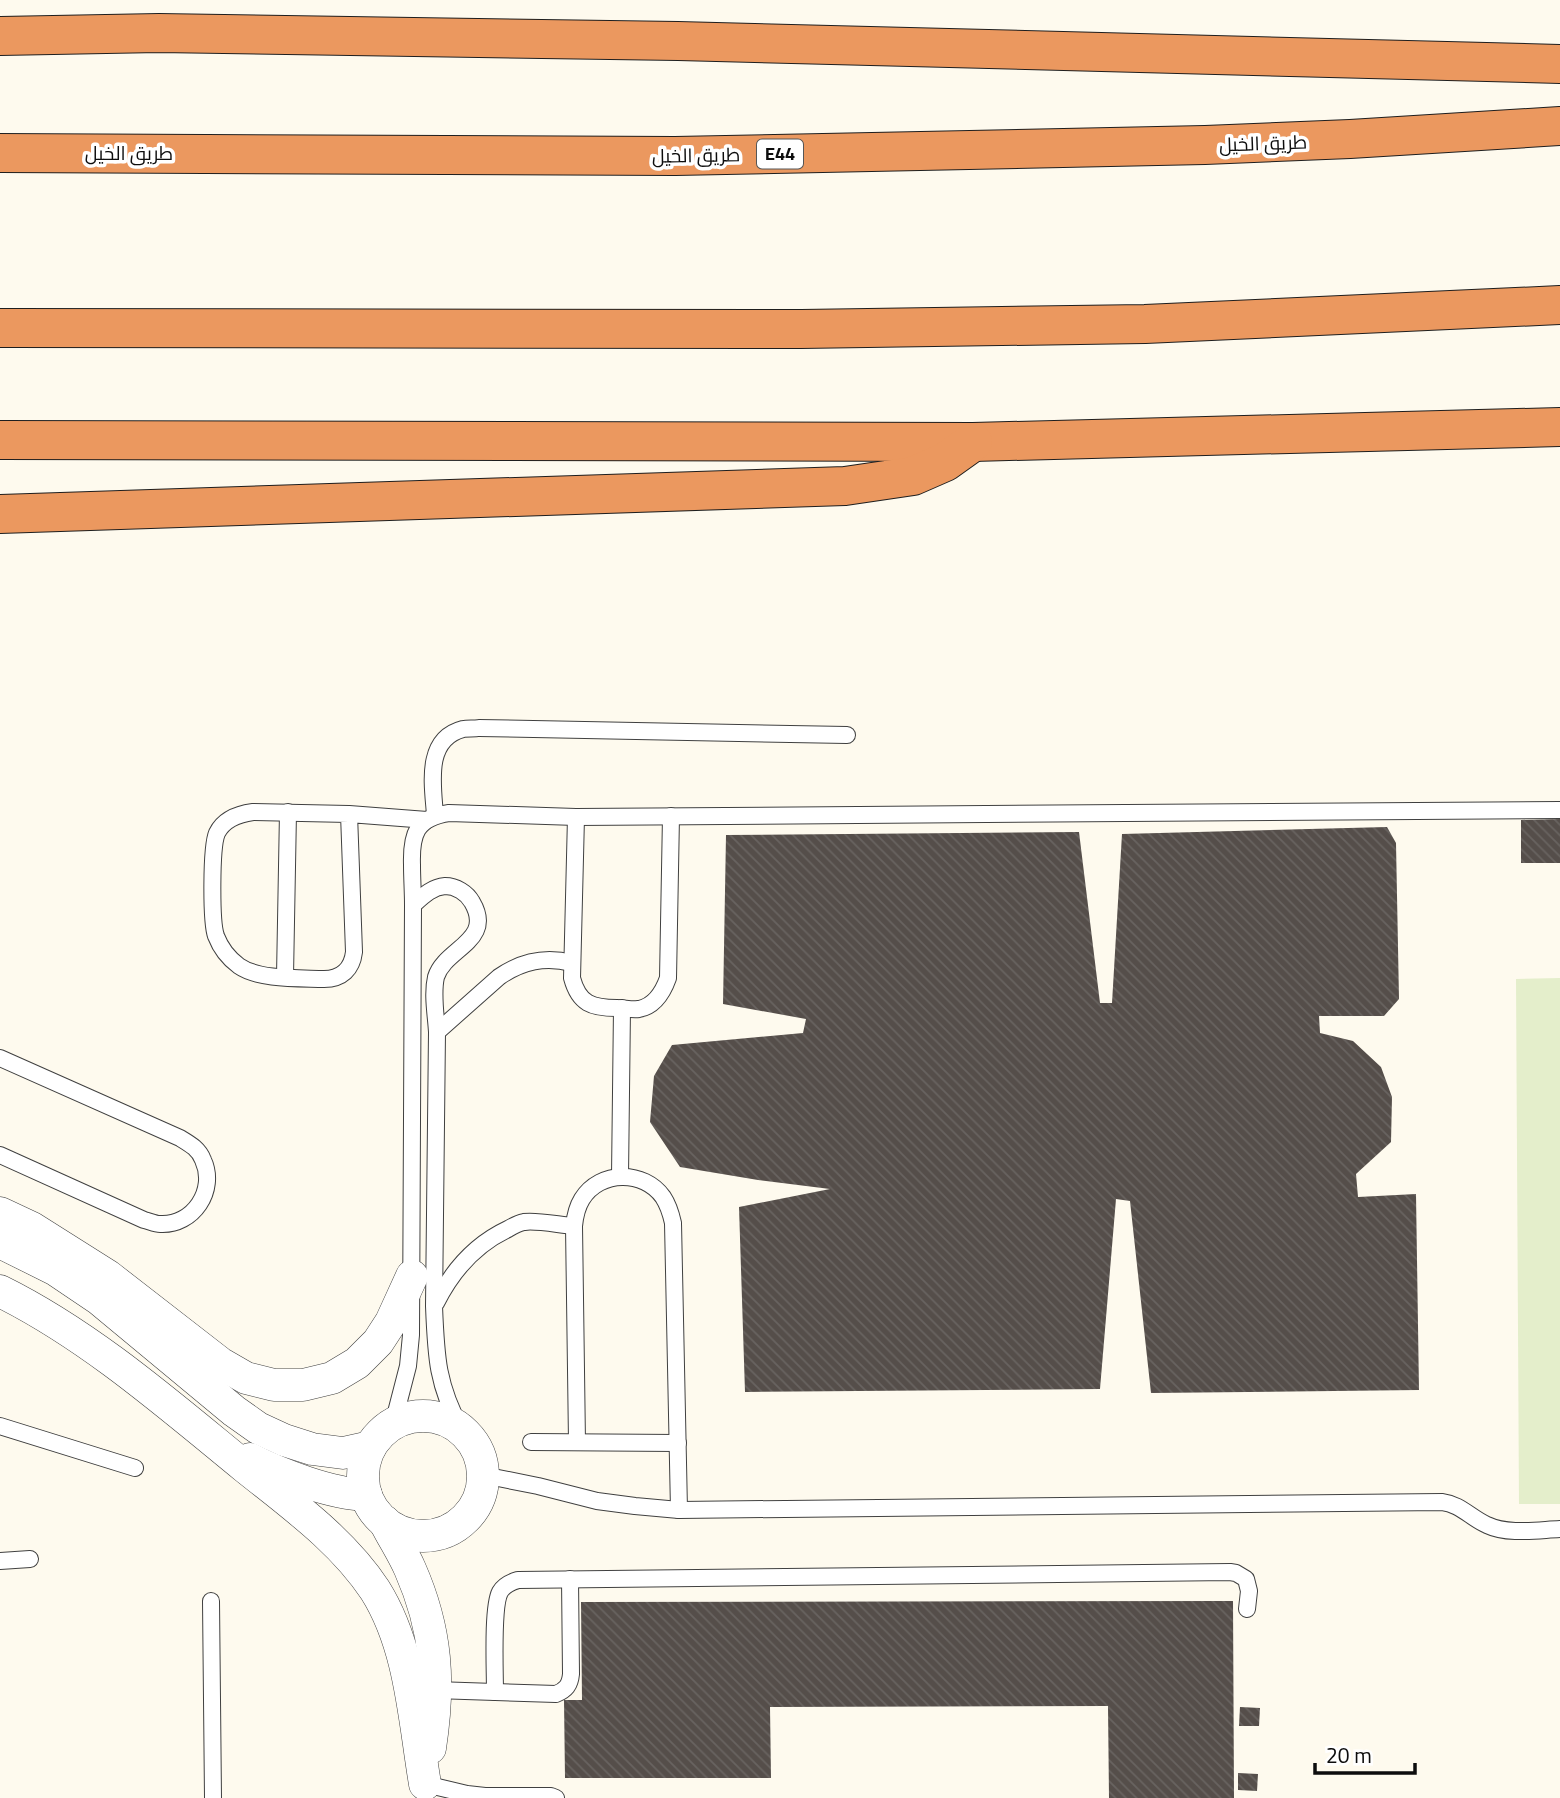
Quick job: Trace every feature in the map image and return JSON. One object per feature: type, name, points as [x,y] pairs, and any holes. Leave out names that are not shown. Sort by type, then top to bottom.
[{"type":"highway","points":[[0,36],[159,33],[664,41],[1560,64]]},
{"type":"highway","name":"طريق الخيل","points":[[0,153],[730,155],[1205,145],[1560,126]]},
{"type":"highway","points":[[0,328],[815,329],[1145,324],[1560,305]]},
{"type":"highway","points":[[0,440],[973,442],[1560,427]]},
{"type":"highway","points":[[0,514],[845,485],[914,476],[945,463],[973,442]]},
{"type":"street","points":[[0,1213],[32,1228],[99,1270],[220,1363],[246,1378],[274,1385],[303,1385],[332,1378],[357,1363],[378,1342],[391,1322],[412,1276]]},
{"type":"street","points":[[0,1242],[56,1270],[99,1299],[258,1428],[284,1440],[312,1448],[343,1452],[370,1447]]},
{"type":"street","points":[[0,1291],[93,1348],[206,1435],[318,1527],[351,1558],[375,1591],[395,1630],[408,1676],[425,1791]]},
{"type":"street","points":[[385,1522],[416,1536],[433,1536],[449,1531],[463,1521],[474,1508],[481,1492],[481,1458],[462,1431],[446,1421],[428,1417],[410,1418],[393,1424],[380,1434],[370,1447],[363,1471],[366,1495],[385,1522],[410,1567],[430,1625],[435,1656],[435,1690],[425,1791]]},
{"type":"street","points":[[206,1435],[257,1462],[305,1481],[348,1494],[366,1495]]},
{"type":"lane","points":[[393,1424],[408,1366],[411,1335],[413,839],[418,828],[431,817],[432,770],[436,752],[446,738],[462,730],[480,728],[847,735]]},
{"type":"lane","points":[[349,814],[354,952],[349,969],[342,976],[333,979],[261,975],[241,968],[225,953],[215,934],[214,847],[217,833],[226,821],[239,814],[253,812],[288,812],[349,814],[431,817],[449,813],[576,817],[1560,810]]},
{"type":"lane","points":[[285,976],[288,812]]},
{"type":"lane","points":[[576,817],[572,963],[575,989],[581,998],[600,1008],[639,1009],[658,998],[668,978],[671,816]]},
{"type":"lane","points":[[413,905],[432,890],[442,886],[452,887],[462,891],[471,900],[476,912],[474,936],[448,958],[436,977],[435,987],[437,1032],[434,1306],[438,1369],[444,1392],[462,1431]]},
{"type":"lane","points":[[437,1032],[509,970],[546,959],[572,963]]},
{"type":"lane","points":[[620,1176],[622,1008]]},
{"type":"lane","points":[[0,1058],[193,1146],[203,1159],[208,1174],[207,1190],[190,1215],[175,1222],[159,1224],[144,1220],[0,1155]]},
{"type":"lane","points":[[577,1442],[576,1211],[582,1198],[592,1187],[620,1176],[635,1178],[649,1184],[662,1195],[670,1208],[673,1223],[679,1510]]},
{"type":"lane","points":[[434,1306],[446,1283],[461,1264],[479,1247],[500,1233],[523,1222],[574,1226]]},
{"type":"lane","points":[[0,1426],[135,1468]]},
{"type":"lane","points":[[531,1442],[678,1443]]},
{"type":"lane","points":[[483,1475],[597,1501],[679,1510],[1442,1502],[1458,1506],[1496,1529],[1560,1530]]},
{"type":"lane","points":[[0,1561],[30,1559]]},
{"type":"lane","points":[[495,1692],[496,1604],[503,1588],[518,1580],[1230,1572],[1246,1579],[1249,1591],[1247,1609]]},
{"type":"lane","points":[[435,1690],[562,1692],[570,1681],[570,1579]]},
{"type":"lane","points":[[211,1601],[213,1798]]},
{"type":"lane","points":[[425,1791],[556,1798]]},
{"type":"green space","points":[[1560,978],[1560,1504],[1519,1504],[1516,979]]},
{"type":"building","points":[[1560,819],[1560,863],[1521,863],[1521,820]]},
{"type":"building","points":[[1387,827],[1396,843],[1399,999],[1384,1016],[1319,1016],[1320,1033],[1353,1041],[1381,1067],[1392,1097],[1391,1142],[1356,1174],[1358,1197],[1416,1194],[1419,1390],[1151,1393],[1130,1201],[1116,1199],[1100,1389],[745,1392],[739,1207],[830,1189],[680,1167],[650,1122],[654,1076],[672,1045],[803,1033],[806,1019],[723,1004],[726,835],[1079,832],[1100,1003],[1112,1003],[1122,834]]},
{"type":"building","points":[[1233,1601],[1234,1798],[1109,1798],[1108,1706],[770,1707],[771,1778],[565,1778],[564,1700],[582,1700],[581,1602]]},
{"type":"building","points":[[1240,1707],[1260,1708],[1259,1726],[1239,1726]]},
{"type":"building","points":[[1238,1773],[1258,1774],[1257,1791],[1238,1790]]}]
